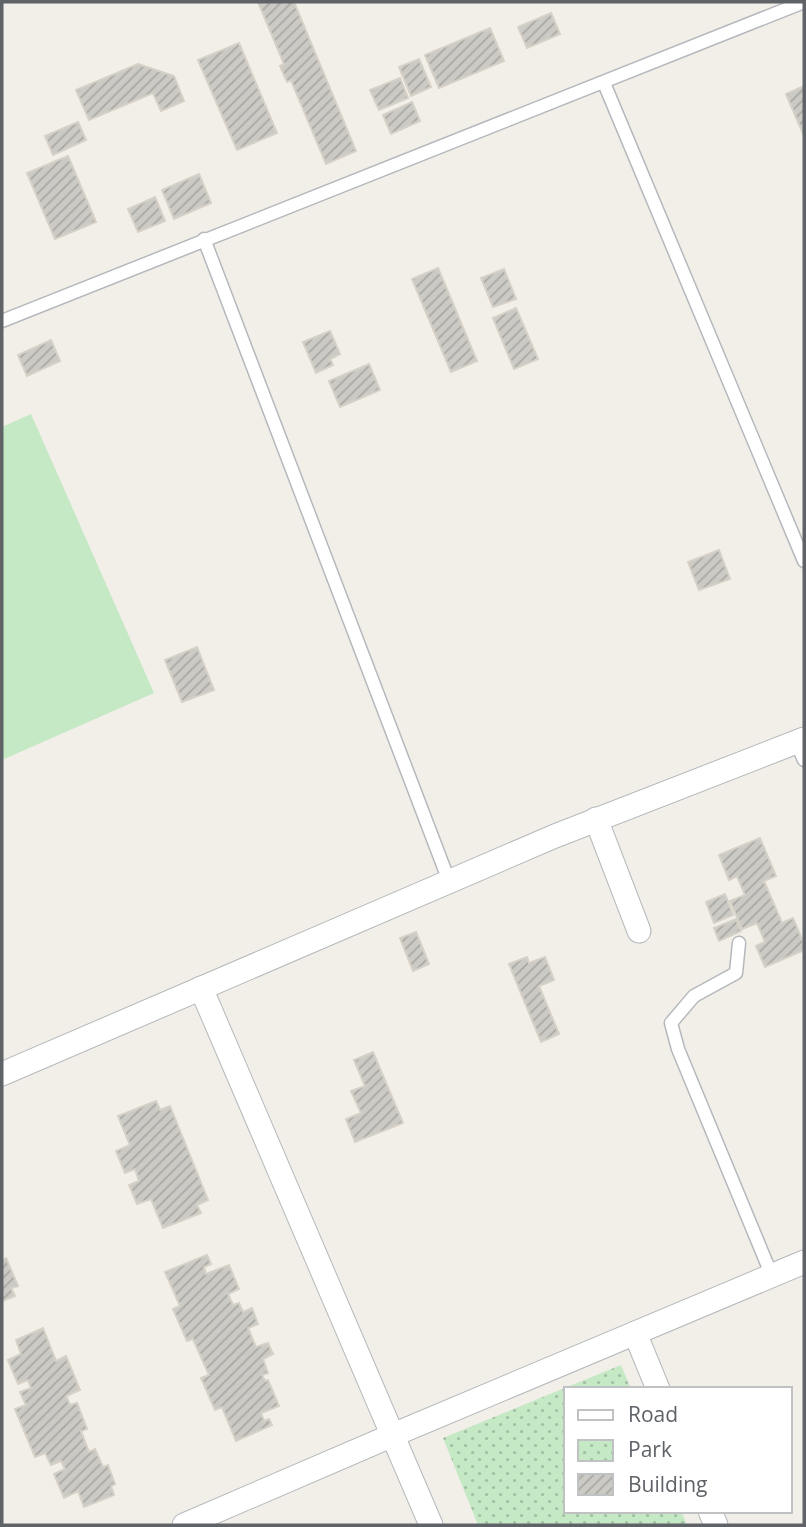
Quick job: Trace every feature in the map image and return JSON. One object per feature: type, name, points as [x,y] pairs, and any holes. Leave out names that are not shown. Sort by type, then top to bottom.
[{"type":"street","points":[[2,1074],[596,819],[802,747]]},
{"type":"street","points":[[596,819],[639,931]]},
{"type":"street","points":[[201,988],[431,1525]]},
{"type":"street","points":[[184,1525],[393,1434],[804,1262]]},
{"type":"street","points":[[635,1333],[657,1387]]},
{"type":"lane","points":[[2,321],[804,2]]},
{"type":"lane","points":[[604,83],[804,561]]},
{"type":"lane","points":[[204,239],[450,881]]},
{"type":"lane","points":[[739,943],[736,972],[694,996],[671,1023],[678,1049],[772,1276]]},
{"type":"green space","points":[[31,414],[154,693],[2,760],[2,427]]},
{"type":"green space","points":[[621,1365],[630,1387],[567,1387]]},
{"type":"green space","points":[[564,1388],[564,1513],[682,1513],[687,1525],[478,1525],[443,1438]]},
{"type":"building","points":[[258,2],[294,2],[356,151],[326,164],[291,80],[287,82],[280,66],[284,64]]},
{"type":"building","points":[[551,13],[560,34],[527,48],[518,27]]},
{"type":"building","points":[[490,28],[504,61],[439,88],[425,55]]},
{"type":"building","points":[[239,43],[277,133],[237,150],[198,60]]},
{"type":"building","points":[[419,59],[431,87],[411,96],[399,67]]},
{"type":"building","points":[[138,64],[174,76],[184,101],[161,111],[153,93],[89,120],[76,90]]},
{"type":"building","points":[[400,78],[408,98],[379,110],[370,90]]},
{"type":"building","points":[[804,86],[804,136],[786,94]]},
{"type":"building","points":[[412,102],[420,121],[391,134],[383,115]]},
{"type":"building","points":[[78,122],[86,140],[53,155],[45,136]]},
{"type":"building","points":[[68,156],[96,222],[55,239],[27,173]]},
{"type":"building","points":[[199,174],[211,203],[174,219],[162,190]]},
{"type":"building","points":[[155,197],[165,221],[138,232],[128,209]]},
{"type":"building","points":[[438,268],[477,361],[451,372],[412,279]]},
{"type":"building","points":[[504,269],[516,299],[493,307],[481,278]]},
{"type":"building","points":[[516,308],[538,359],[514,369],[493,318]]},
{"type":"building","points":[[330,331],[340,354],[330,359],[333,365],[316,373],[303,342]]},
{"type":"building","points":[[51,340],[60,361],[27,376],[18,355]]},
{"type":"building","points":[[369,364],[380,390],[340,407],[329,381]]},
{"type":"building","points":[[719,550],[730,579],[699,590],[688,562]]},
{"type":"building","points":[[197,647],[214,690],[182,702],[165,660]]},
{"type":"building","points":[[760,838],[776,876],[764,881],[782,923],[793,918],[804,944],[804,950],[765,967],[756,946],[765,942],[757,923],[742,929],[730,901],[745,895],[737,876],[729,880],[719,855]]},
{"type":"building","points":[[725,894],[733,915],[714,923],[706,902]]},
{"type":"building","points":[[736,919],[741,931],[719,941],[714,928]]},
{"type":"building","points":[[416,932],[429,964],[413,971],[400,938]]},
{"type":"building","points":[[527,957],[529,963],[545,957],[554,980],[539,986],[559,1034],[541,1042],[509,964]]},
{"type":"building","points":[[373,1052],[403,1123],[355,1142],[346,1119],[361,1113],[351,1091],[365,1086],[354,1060]]},
{"type":"building","points":[[156,1101],[160,1110],[170,1106],[208,1200],[197,1205],[201,1213],[163,1228],[151,1199],[137,1204],[129,1185],[139,1181],[135,1169],[125,1173],[116,1151],[130,1145],[118,1116]]},
{"type":"building","points":[[207,1255],[211,1264],[204,1267],[206,1274],[229,1265],[239,1289],[228,1294],[233,1305],[239,1303],[243,1312],[252,1308],[258,1324],[248,1328],[256,1347],[268,1343],[273,1354],[263,1359],[268,1373],[262,1375],[265,1381],[268,1380],[279,1406],[261,1413],[264,1421],[269,1419],[272,1425],[236,1441],[222,1407],[215,1410],[201,1378],[209,1375],[193,1339],[187,1341],[173,1309],[180,1306],[165,1272]]},
{"type":"building","points":[[6,1258],[18,1286],[11,1288],[15,1296],[2,1301],[2,1260]]},
{"type":"building","points":[[43,1328],[56,1361],[66,1356],[80,1390],[66,1396],[70,1405],[77,1403],[87,1429],[81,1431],[89,1452],[95,1449],[103,1467],[108,1465],[115,1484],[111,1486],[114,1495],[84,1507],[78,1491],[64,1498],[54,1474],[65,1469],[61,1461],[51,1465],[45,1453],[35,1457],[15,1409],[26,1405],[20,1392],[31,1388],[28,1380],[18,1384],[8,1360],[21,1354],[16,1340]]}]
